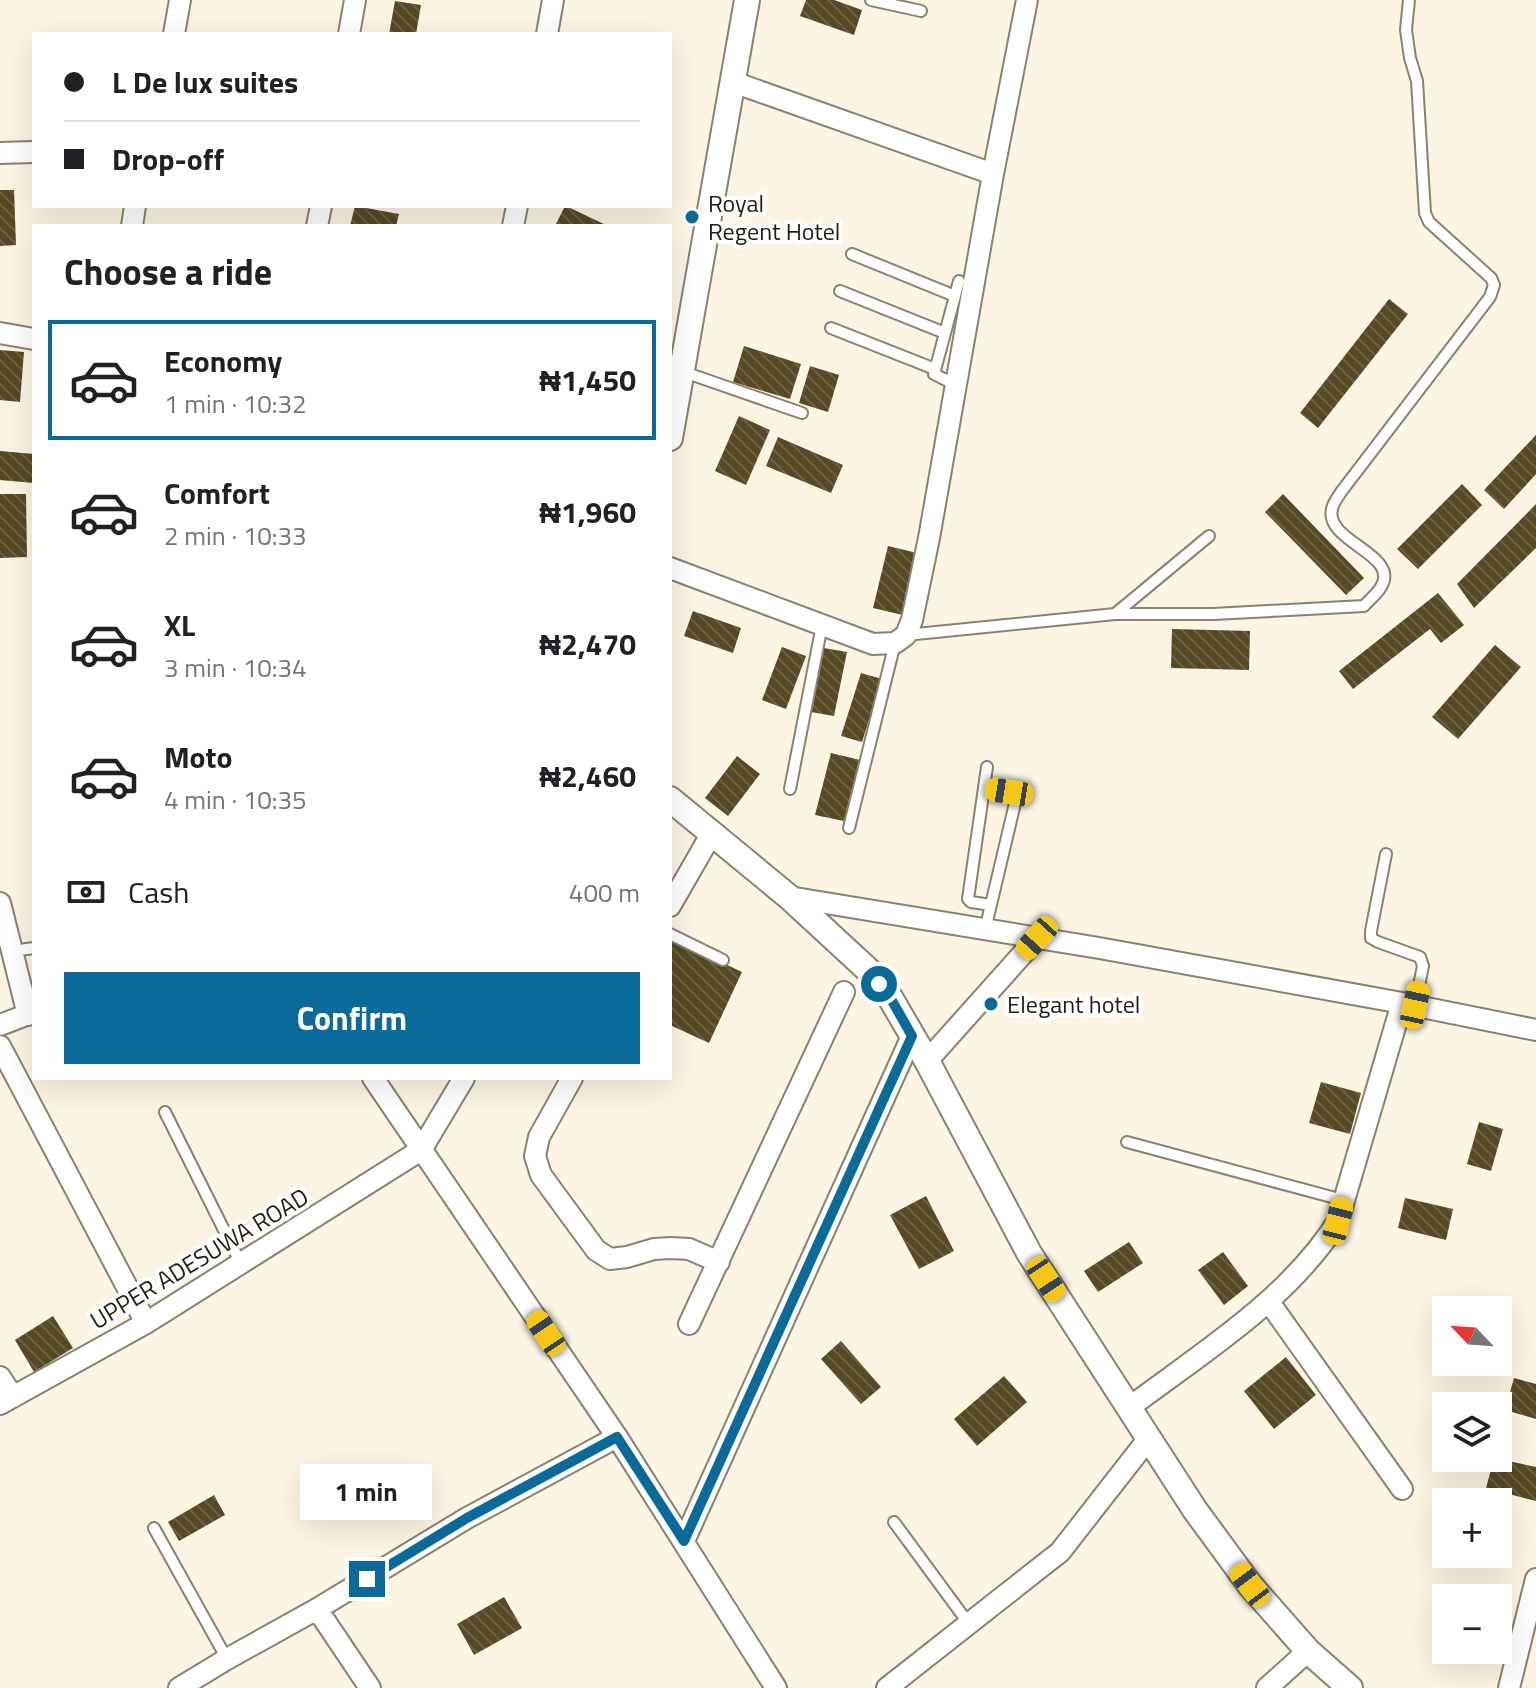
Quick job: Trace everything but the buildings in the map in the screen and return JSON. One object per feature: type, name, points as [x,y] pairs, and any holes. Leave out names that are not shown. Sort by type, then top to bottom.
[{"type":"street","points":[[174,32],[180,0]]},
{"type":"street","points":[[349,32],[355,0]]},
{"type":"street","points":[[547,32],[553,0]]},
{"type":"street","points":[[672,427],[747,0]]},
{"type":"street","points":[[672,569],[873,644],[900,639],[912,620],[1027,0]]},
{"type":"street","points":[[733,82],[993,174]]},
{"type":"street","points":[[0,153],[32,152]]},
{"type":"street","points":[[0,333],[32,339]]},
{"type":"street","points":[[672,801],[789,897],[867,969],[891,999],[1029,1253],[1195,1510],[1250,1585],[1308,1651],[1350,1688]]},
{"type":"street","points":[[672,903],[712,833]]},
{"type":"street","points":[[789,897],[1409,1004],[1536,1030]]},
{"type":"street","points":[[0,903],[31,1014],[0,1025]]},
{"type":"street","points":[[927,1061],[1037,938]]},
{"type":"street","points":[[689,1324],[844,992]]},
{"type":"street","points":[[1130,1407],[1269,1302],[1327,1239],[1338,1221],[1409,1004]]},
{"type":"street","points":[[684,1541],[912,1036]]},
{"type":"street","points":[[0,1046],[146,1323]]},
{"type":"street","points":[[374,1080],[617,1437],[776,1688]]},
{"type":"street","points":[[421,1150],[463,1080]]},
{"type":"street","points":[[571,1080],[539,1137],[535,1156],[541,1175],[596,1250],[610,1259],[654,1249],[689,1249],[719,1262]]},
{"type":"street","name":"UPPER ADESUWA ROAD","points":[[7,1401],[146,1323],[421,1150]]},
{"type":"street","points":[[1269,1302],[1402,1489]]},
{"type":"street","points":[[0,1377],[7,1401]]},
{"type":"street","points":[[179,1688],[467,1518],[617,1437]]},
{"type":"street","points":[[887,1688],[1060,1552],[1149,1438]]},
{"type":"street","points":[[1509,1688],[1536,1579]]},
{"type":"street","points":[[317,1609],[370,1688]]},
{"type":"street","points":[[1267,1688],[1308,1651]]},
{"type":"lane","points":[[871,0],[921,11]]},
{"type":"lane","points":[[849,828],[900,639],[1115,614],[1213,614],[1364,606],[1382,586],[1385,572],[1382,564],[1347,538],[1332,520],[1332,509],[1341,492],[1490,297],[1494,285],[1491,278],[1429,222],[1425,213],[1417,81],[1406,30],[1409,0]]},
{"type":"lane","points":[[852,254],[955,296]]},
{"type":"lane","points":[[956,385],[934,374],[959,281]]},
{"type":"lane","points":[[840,291],[945,333]]},
{"type":"lane","points":[[831,328],[935,369]]},
{"type":"lane","points":[[682,371],[802,413]]},
{"type":"lane","points":[[1115,614],[1209,536]]},
{"type":"lane","points":[[790,789],[822,625]]},
{"type":"lane","points":[[987,767],[968,899],[991,905]]},
{"type":"lane","points":[[984,789],[1009,792],[1016,799],[985,930]]},
{"type":"lane","points":[[1386,854],[1371,938],[1420,957],[1423,966],[1409,1004]]},
{"type":"lane","points":[[672,935],[723,960]]},
{"type":"lane","points":[[12,951],[32,948]]},
{"type":"lane","points":[[165,1112],[241,1264]]},
{"type":"lane","points":[[1127,1142],[1343,1200]]},
{"type":"lane","points":[[894,1522],[969,1624]]},
{"type":"lane","points":[[154,1528],[227,1659]]},
{"type":"place","name":"Royal Regent Hotel","points":[[692,217]]},
{"type":"place","name":"Elegant hotel","points":[[991,1004]]},
{"type":"route","points":[[367,1579],[467,1518],[617,1437],[684,1541],[912,1036],[879,984]]}]
